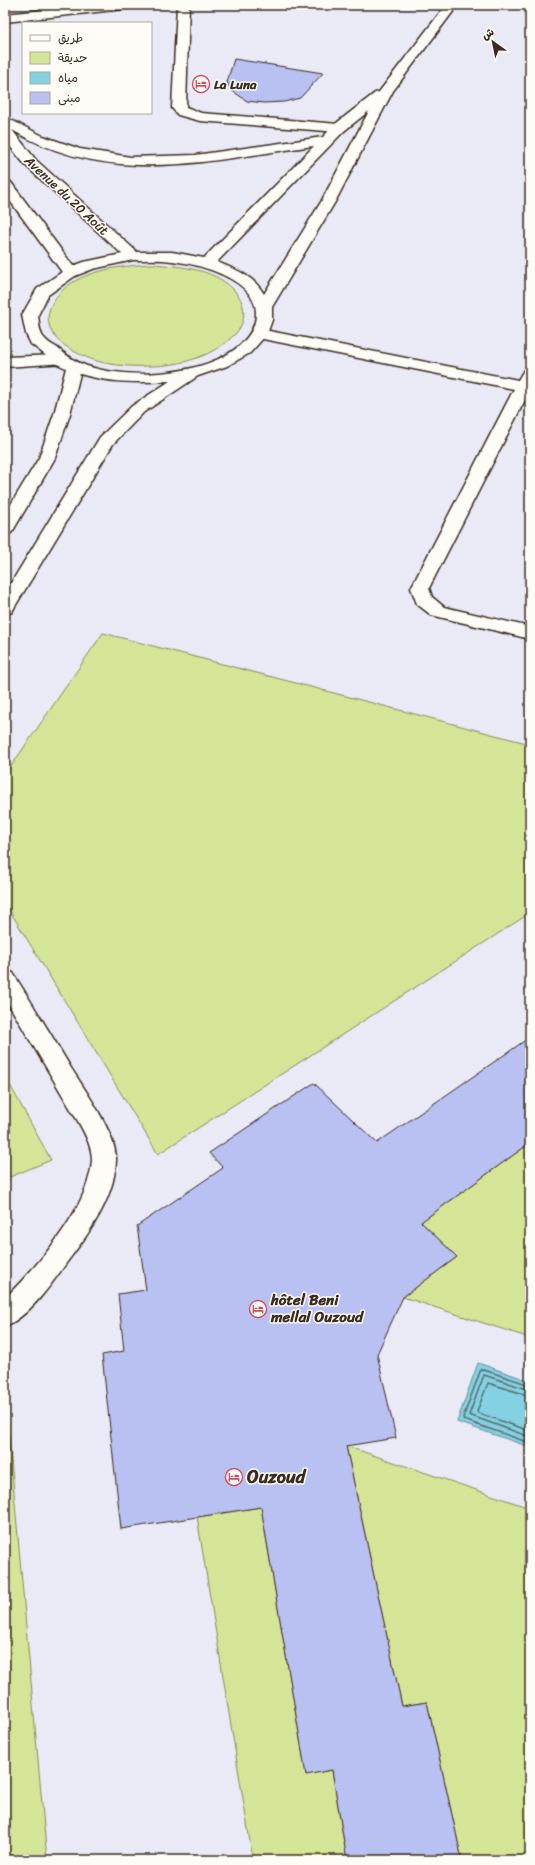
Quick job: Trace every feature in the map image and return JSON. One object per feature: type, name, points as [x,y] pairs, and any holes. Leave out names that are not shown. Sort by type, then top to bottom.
[{"type":"main road","points":[[5,18],[124,5]]},
{"type":"main road","points":[[183,5],[179,108],[183,112],[200,117],[339,128]]},
{"type":"main road","points":[[264,307],[328,202],[387,90],[452,5]]},
{"type":"main road","points":[[207,263],[339,128],[387,90]]},
{"type":"main road","points":[[5,121],[26,134],[84,154],[114,159],[149,162],[201,159],[328,140]]},
{"type":"main road","name":"Avenue du 20 Août","points":[[5,131],[31,163],[133,256]]},
{"type":"main road","points":[[5,184],[70,273]]},
{"type":"main road","points":[[5,362],[67,363],[101,374],[131,378],[162,377],[192,373],[221,363],[244,350],[259,334],[264,320],[264,307],[254,289],[235,274],[207,263],[172,256],[133,256],[89,265],[70,273],[42,292],[30,315],[36,339],[67,363]]},
{"type":"main road","points":[[259,334],[528,382],[436,554],[420,588],[424,600],[438,611],[530,633]]},
{"type":"main road","points":[[5,529],[47,458],[62,414],[67,363]]},
{"type":"main road","points":[[5,608],[106,441],[138,409],[192,373]]},
{"type":"main road","points":[[5,979],[95,1130],[104,1159],[100,1181],[86,1216],[48,1268],[5,1315]]},
{"type":"green space","points":[[152,264],[199,270],[221,279],[230,286],[238,295],[244,309],[242,324],[236,333],[218,348],[207,354],[185,362],[161,366],[122,366],[93,360],[80,355],[59,340],[52,331],[48,321],[50,309],[57,296],[76,280],[114,268]]},
{"type":"green space","points":[[103,633],[530,744],[530,913],[158,1154],[5,903],[5,775]]},
{"type":"green space","points":[[5,1076],[51,1160],[5,1179]]},
{"type":"green space","points":[[530,1143],[530,1338],[403,1297],[457,1257],[421,1222]]},
{"type":"green space","points":[[5,1392],[47,1860],[5,1860]]},
{"type":"green space","points":[[346,1446],[530,1508],[530,1860],[462,1860],[427,1702],[402,1706]]},
{"type":"green space","points":[[261,1507],[306,1774],[332,1770],[347,1860],[253,1860],[197,1517]]},
{"type":"water","points":[[478,1363],[530,1381],[530,1447],[457,1422]]},
{"type":"building","points":[[234,59],[323,73],[300,98],[284,102],[264,103],[247,101],[231,90],[227,82]]},
{"type":"building","name":"Ouzoud","points":[[530,1037],[530,1143],[421,1222],[457,1257],[403,1297],[377,1354],[396,1438],[346,1446],[402,1706],[427,1702],[462,1860],[347,1860],[332,1770],[306,1775],[261,1507],[121,1529],[102,1355],[124,1351],[118,1294],[146,1290],[137,1226],[223,1168],[209,1153],[314,1083],[377,1143]]},
{"type":"place","name":"La Luna","points":[[201,84]]},
{"type":"place","name":"hôtel Beni mellal Ouzoud","points":[[258,1309]]},
{"type":"place","name":"Ouzoud","points":[[234,1477]]}]
